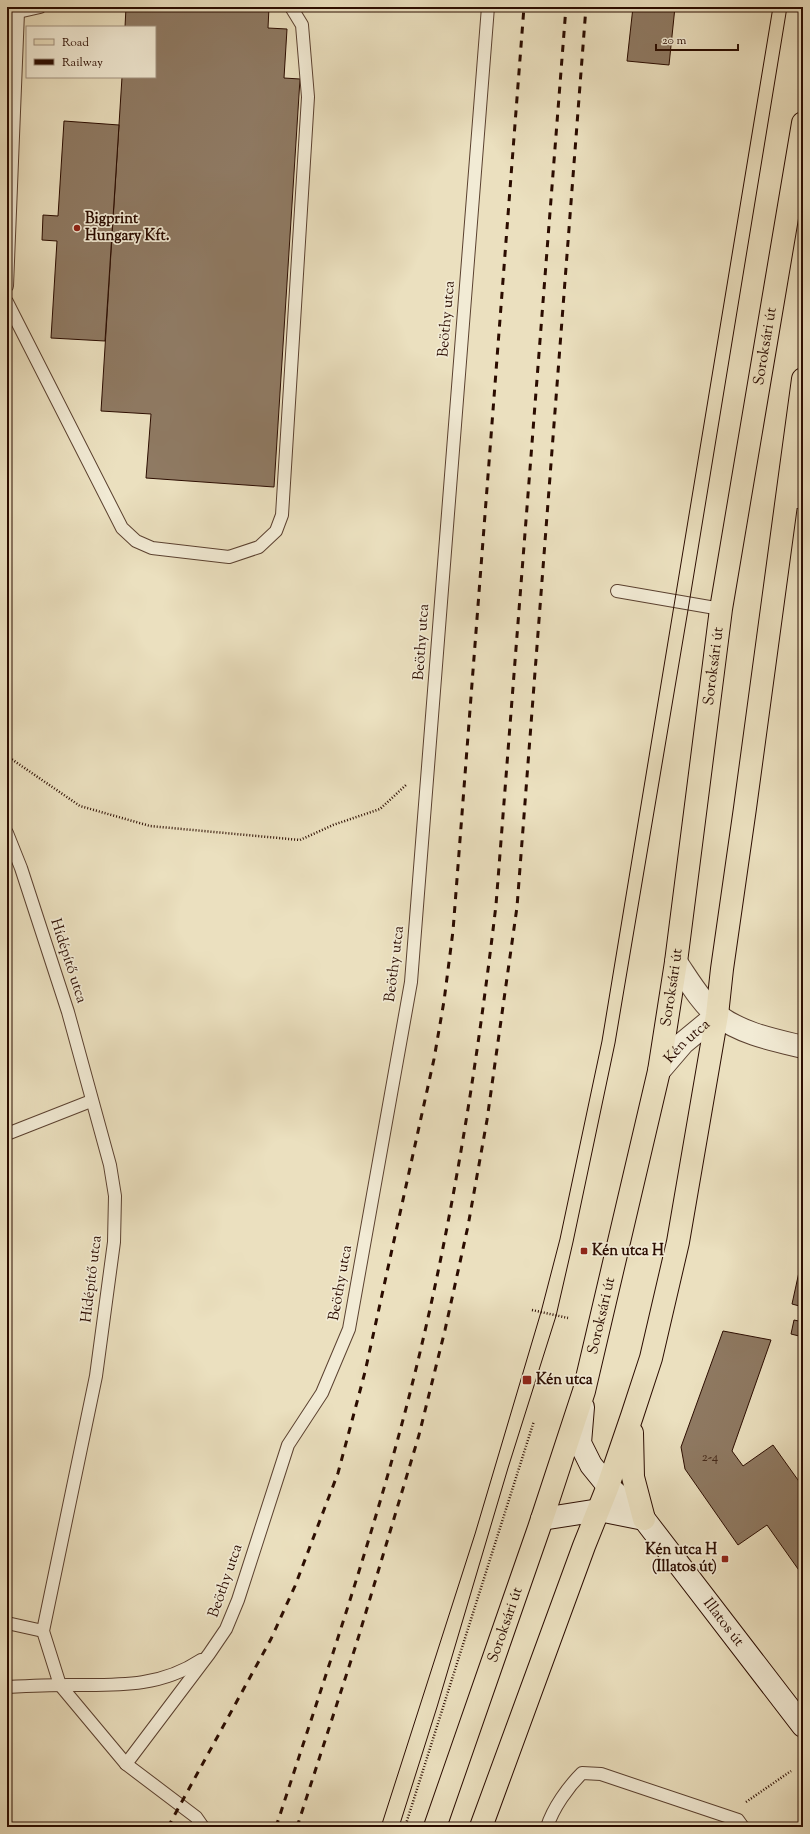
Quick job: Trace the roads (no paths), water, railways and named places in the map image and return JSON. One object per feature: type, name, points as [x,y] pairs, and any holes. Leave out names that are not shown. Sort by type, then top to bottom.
[{"type":"main road","name":"Soroksári út","points":[[435,1827],[542,1519],[584,1391],[659,1071],[676,962],[721,609],[803,123]]},
{"type":"main road","points":[[481,1827],[584,1546],[608,1486],[632,1416],[651,1358],[678,1242],[717,1015],[722,969],[746,801],[795,502],[803,379]]},
{"type":"main road","points":[[632,1416],[632,1477],[644,1519]]},
{"type":"street","name":"Kén utca","points":[[676,962],[698,993],[717,1015],[754,1035],[803,1047]]},
{"type":"street","name":"Kén utca","points":[[659,1071],[683,1043],[717,1015]]},
{"type":"street","name":"Illatos út","points":[[584,1391],[580,1443],[591,1465],[608,1486],[644,1519],[803,1726]]},
{"type":"street","points":[[542,1519],[599,1510],[644,1519]]},
{"type":"lane","points":[[7,286],[13,11],[40,7]]},
{"type":"lane","points":[[7,302],[122,528],[136,541],[152,548],[229,557],[259,547],[276,531],[282,515],[308,98],[302,25],[291,7]]},
{"type":"lane","name":"Beöthy utca","points":[[126,1764],[209,1654],[226,1629],[238,1600],[288,1445],[322,1393],[349,1329],[411,982],[488,7]]},
{"type":"lane","points":[[617,591],[721,609]]},
{"type":"lane","name":"Hídépítő utca","points":[[7,833],[21,868],[68,1012],[110,1165],[115,1196],[114,1242],[96,1376],[43,1632],[60,1685]]},
{"type":"lane","points":[[7,1134],[92,1101]]},
{"type":"lane","points":[[7,1623],[43,1632]]},
{"type":"lane","points":[[7,1687],[130,1685],[159,1679],[187,1669],[209,1654]]},
{"type":"lane","points":[[60,1685],[126,1764],[196,1817],[203,1827]]},
{"type":"lane","points":[[547,1827],[550,1817],[576,1780],[582,1774],[601,1774],[738,1820],[743,1827]]},
{"type":"tram line","points":[[381,1827],[475,1534],[541,1312],[560,1239],[602,1041],[773,7]]},
{"type":"tram line","points":[[399,1827],[437,1707],[508,1468],[556,1316],[573,1242],[615,1043],[787,7]]},
{"type":"railway","points":[[168,1827],[271,1639],[295,1586],[338,1473],[365,1372],[434,1059],[444,1001],[453,931],[524,7]]},
{"type":"railway","points":[[276,1827],[325,1679],[400,1431],[432,1300],[458,1170],[469,1104],[496,905],[566,7]]},
{"type":"railway","points":[[297,1827],[357,1642],[419,1435],[445,1330],[468,1226],[487,1120],[517,907],[586,7]]},
{"type":"place","name":"Bigprint Hungary Kft.","points":[[77,228]]},
{"type":"place","name":"Kén utca H","points":[[584,1251]]},
{"type":"place","name":"Kén utca","points":[[527,1380]]},
{"type":"place","name":"Kén utca H (Illatos út)","points":[[725,1559]]}]
